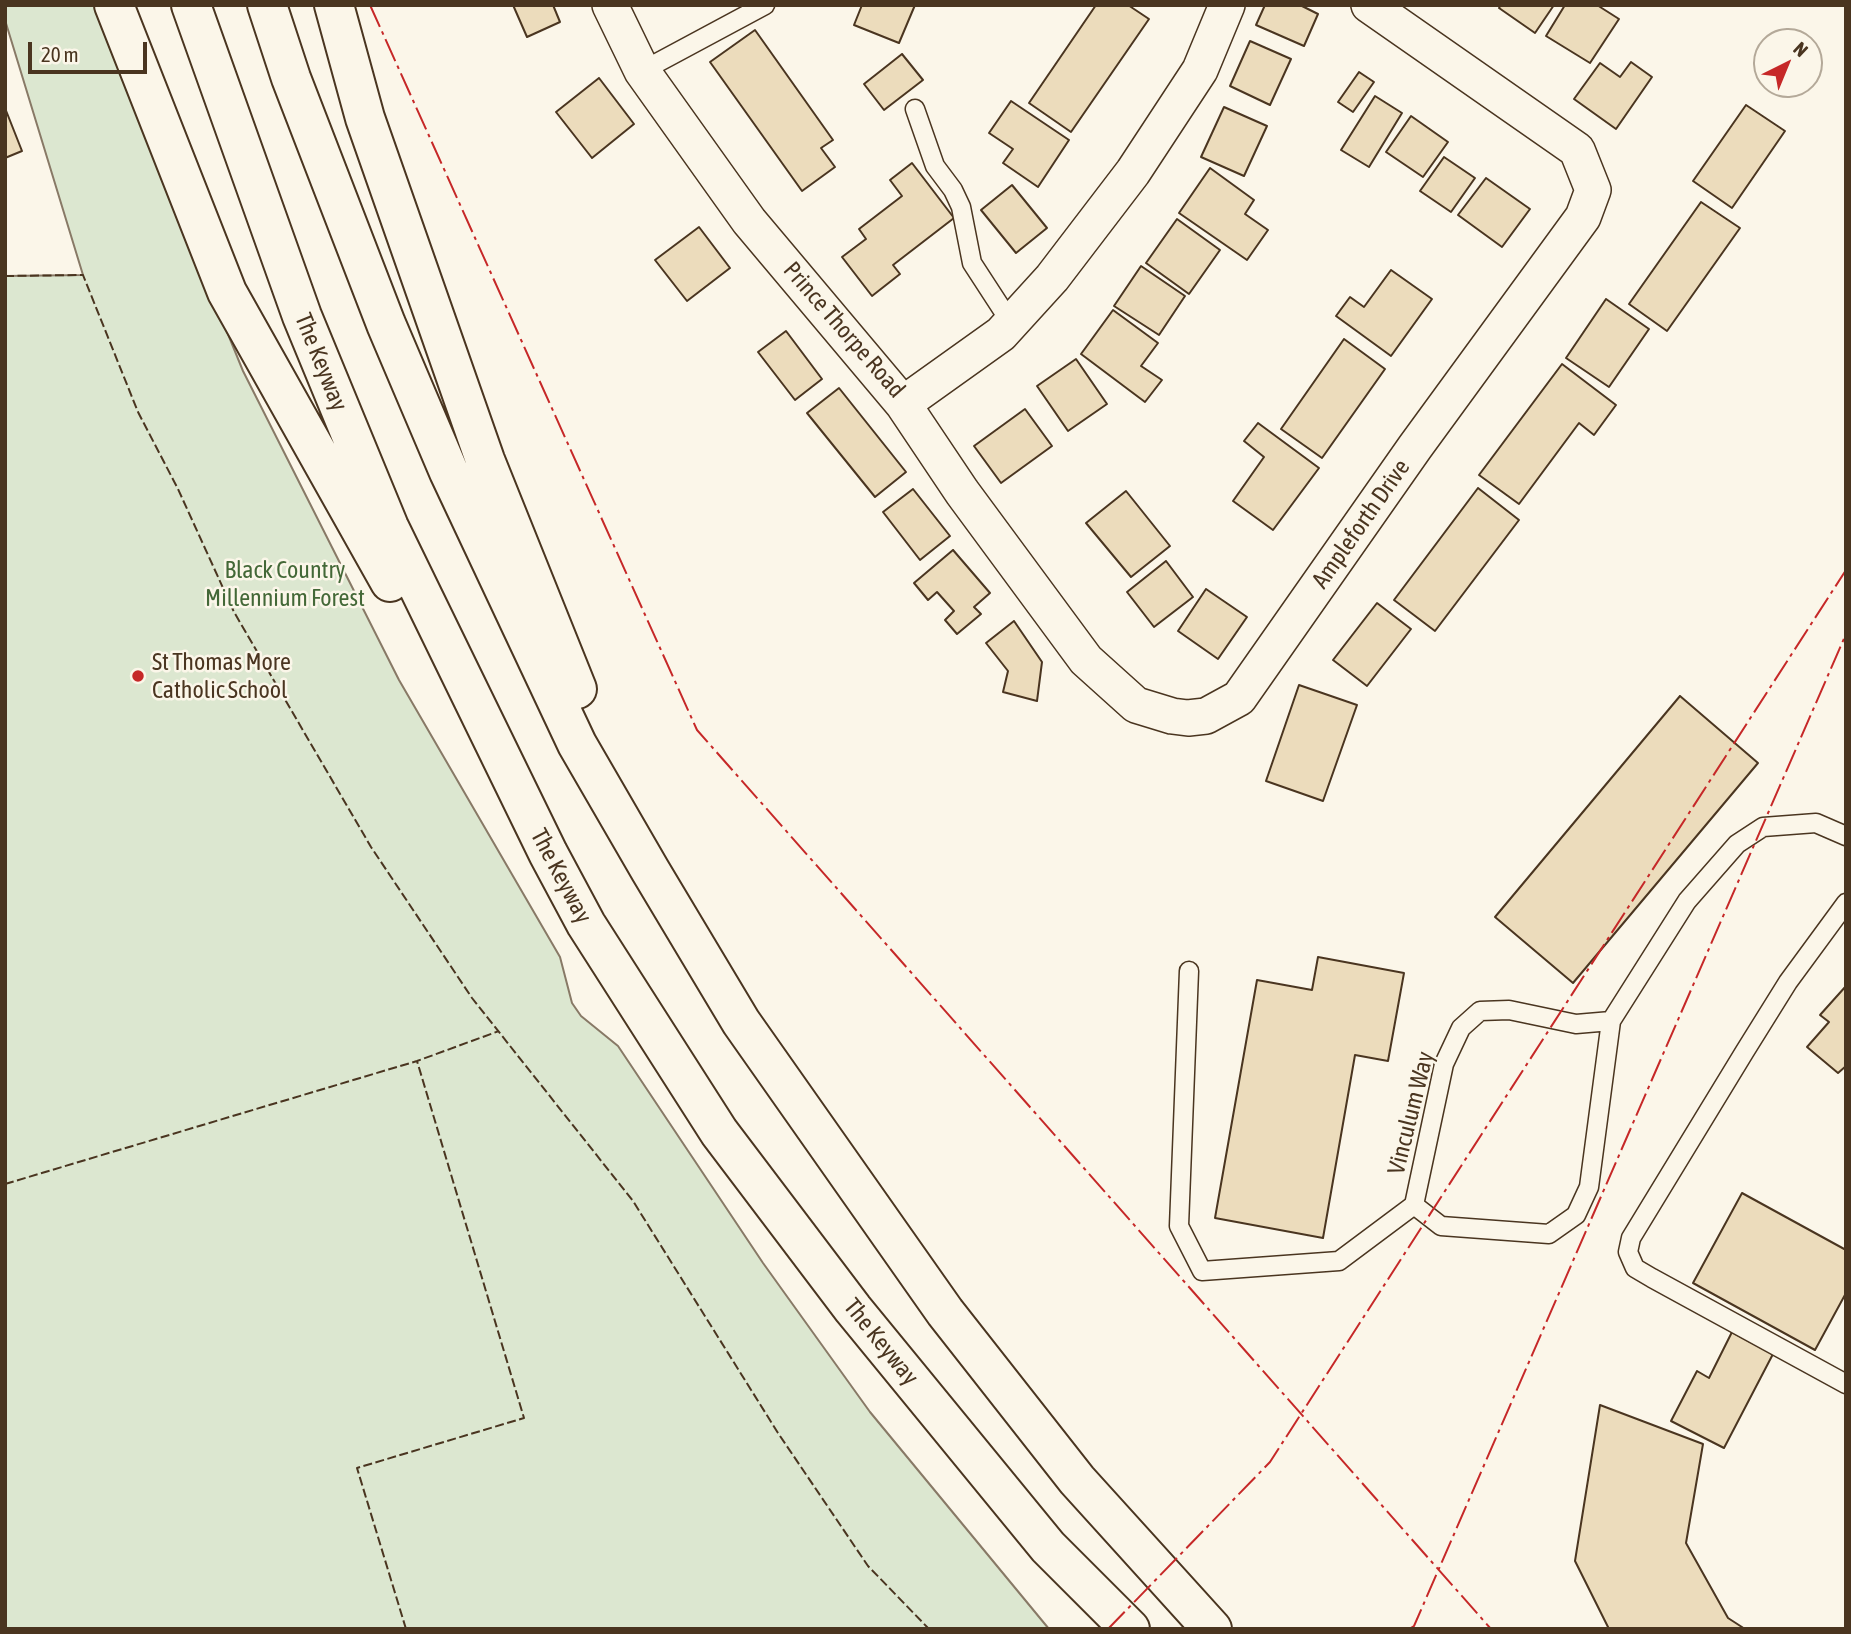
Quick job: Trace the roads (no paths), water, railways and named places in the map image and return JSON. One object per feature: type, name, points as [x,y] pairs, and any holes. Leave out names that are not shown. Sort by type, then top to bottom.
[{"type":"highway","points":[[114,5],[228,292],[319,459],[548,853]]},
{"type":"highway","name":"The Keyway","points":[[191,5],[302,316],[379,503],[548,853],[586,924],[719,1132],[853,1309],[1048,1548],[1130,1629]]},
{"type":"highway","points":[[267,5],[291,78],[371,285],[449,472],[577,744],[650,870],[741,1022],[945,1312],[1077,1480],[1212,1629]]},
{"type":"highway","points":[[334,5],[365,118],[485,460],[650,870]]},
{"type":"highway","points":[[1048,1548],[1096,1629]]},
{"type":"street","name":"Prince Thorpe Road","points":[[610,5],[642,71],[749,221],[903,404],[1001,334],[1052,278],[1133,172],[1200,70],[1227,5]]},
{"type":"street","name":"Ampleforth Drive","points":[[903,404],[962,492],[1086,660],[1136,705],[1188,718],[1206,716],[1239,698],[1583,217],[1593,190],[1577,150],[1369,5]]},
{"type":"lane","points":[[642,71],[765,5]]},
{"type":"lane","points":[[915,110],[935,166],[953,190],[961,207],[972,263],[1012,323]]},
{"type":"lane","name":"Vinculum Way","points":[[1611,1021],[1576,1024],[1509,1010],[1480,1011],[1461,1028],[1444,1064],[1414,1205],[1441,1226],[1549,1234],[1576,1215],[1589,1186],[1611,1021],[1687,901],[1737,844],[1763,827],[1816,823],[1846,836]]},
{"type":"lane","points":[[1846,903],[1788,982],[1631,1238],[1628,1252],[1635,1268],[1846,1384]]},
{"type":"lane","points":[[1189,971],[1179,1226],[1202,1271],[1339,1261],[1414,1205]]},
{"type":"place","name":"St Thomas More Catholic School","points":[[138,676]]},
{"type":"park label","name":"Black Country Millennium Forest","points":[[285,584]]}]
